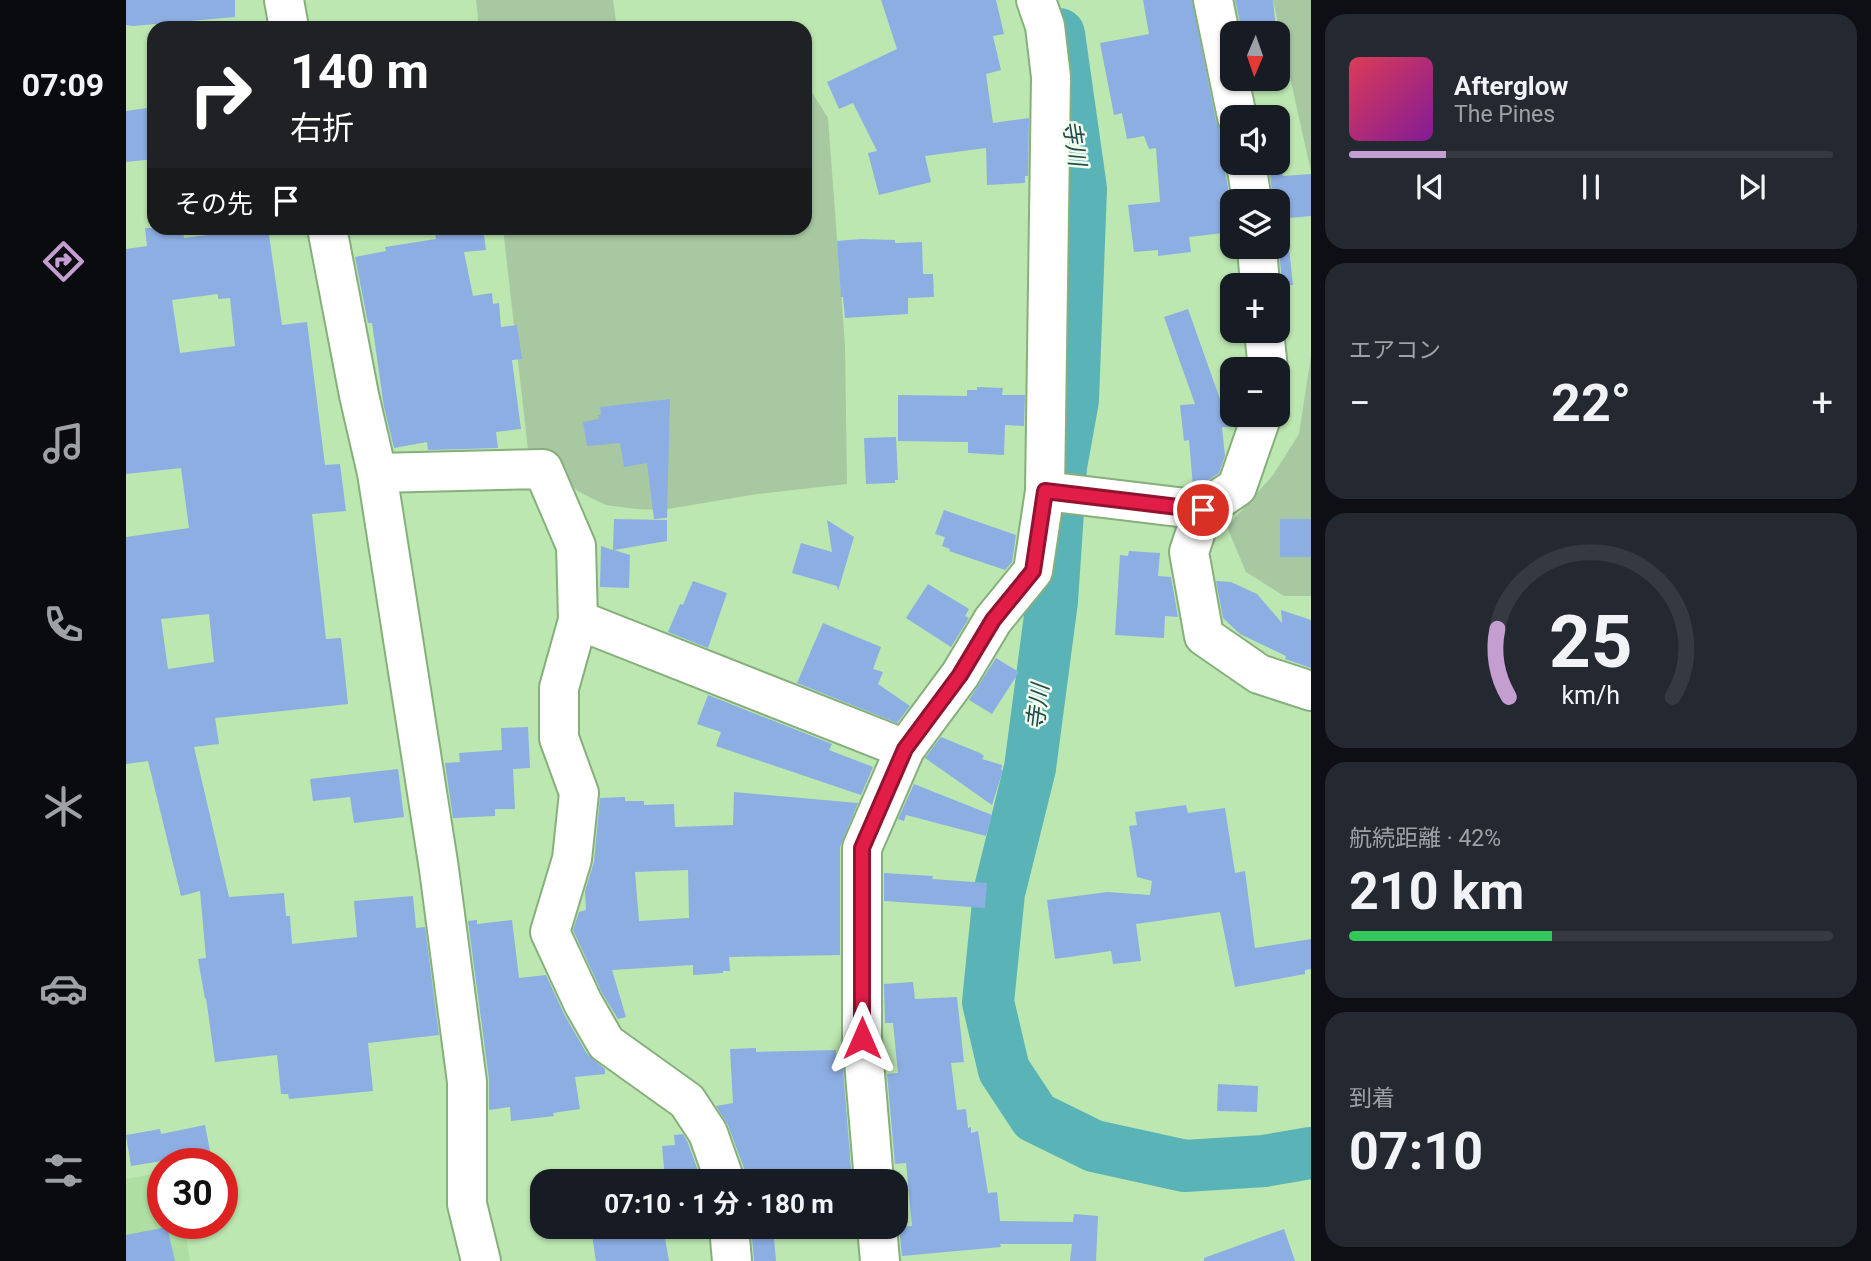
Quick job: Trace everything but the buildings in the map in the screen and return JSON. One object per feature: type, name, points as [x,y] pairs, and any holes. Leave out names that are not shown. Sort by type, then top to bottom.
[{"type":"street","points":[[284,0],[288,21]]},
{"type":"street","points":[[873,1169],[862,1038],[862,848],[905,749],[960,675],[993,620],[1033,571],[1056,492],[1051,77],[1045,26],[1036,0]]},
{"type":"street","points":[[1213,0],[1235,105]]},
{"type":"street","points":[[328,235],[377,473],[439,869],[467,1082],[467,1204],[481,1261]]},
{"type":"street","points":[[1258,427],[1237,487],[1203,510],[1189,552],[1204,635],[1259,674],[1311,691]]},
{"type":"street","points":[[377,473],[543,469],[576,546],[578,620],[559,688],[559,738],[579,793],[572,859],[550,932],[583,1003],[606,1043],[687,1101],[708,1133],[721,1169]]},
{"type":"street","points":[[1056,492],[1203,510]]},
{"type":"street","points":[[578,620],[905,749]]},
{"type":"street","points":[[730,1239],[732,1261]]},
{"type":"street","points":[[878,1239],[880,1261]]},
{"type":"shaded area","points":[[476,0],[613,0],[616,21],[478,21]]},
{"type":"shaded area","points":[[1273,0],[1311,0],[1311,172],[1290,77],[1290,21],[1278,21]]},
{"type":"shaded area","points":[[812,93],[828,118],[845,345],[847,484],[757,494],[662,510],[636,509],[606,505],[579,492],[528,450],[504,235],[812,235]]},
{"type":"shaded area","points":[[1311,356],[1311,596],[1284,596],[1246,572],[1227,527],[1273,475],[1299,434]]},
{"type":"shaded area","points":[[147,1175],[147,1239],[187,1239],[190,1261],[126,1261],[126,1179]]},
{"type":"waterway","name":"寺川","points":[[1059,34],[1081,189],[1073,400],[1061,467],[1052,601],[1030,768],[999,893],[988,1002],[1004,1070],[1035,1117],[1094,1146],[1185,1166],[1264,1161],[1311,1153]]},
{"type":"route","points":[[862,1038],[862,848],[905,749],[960,675],[993,620],[1033,571],[1045,491],[1203,510]]}]
